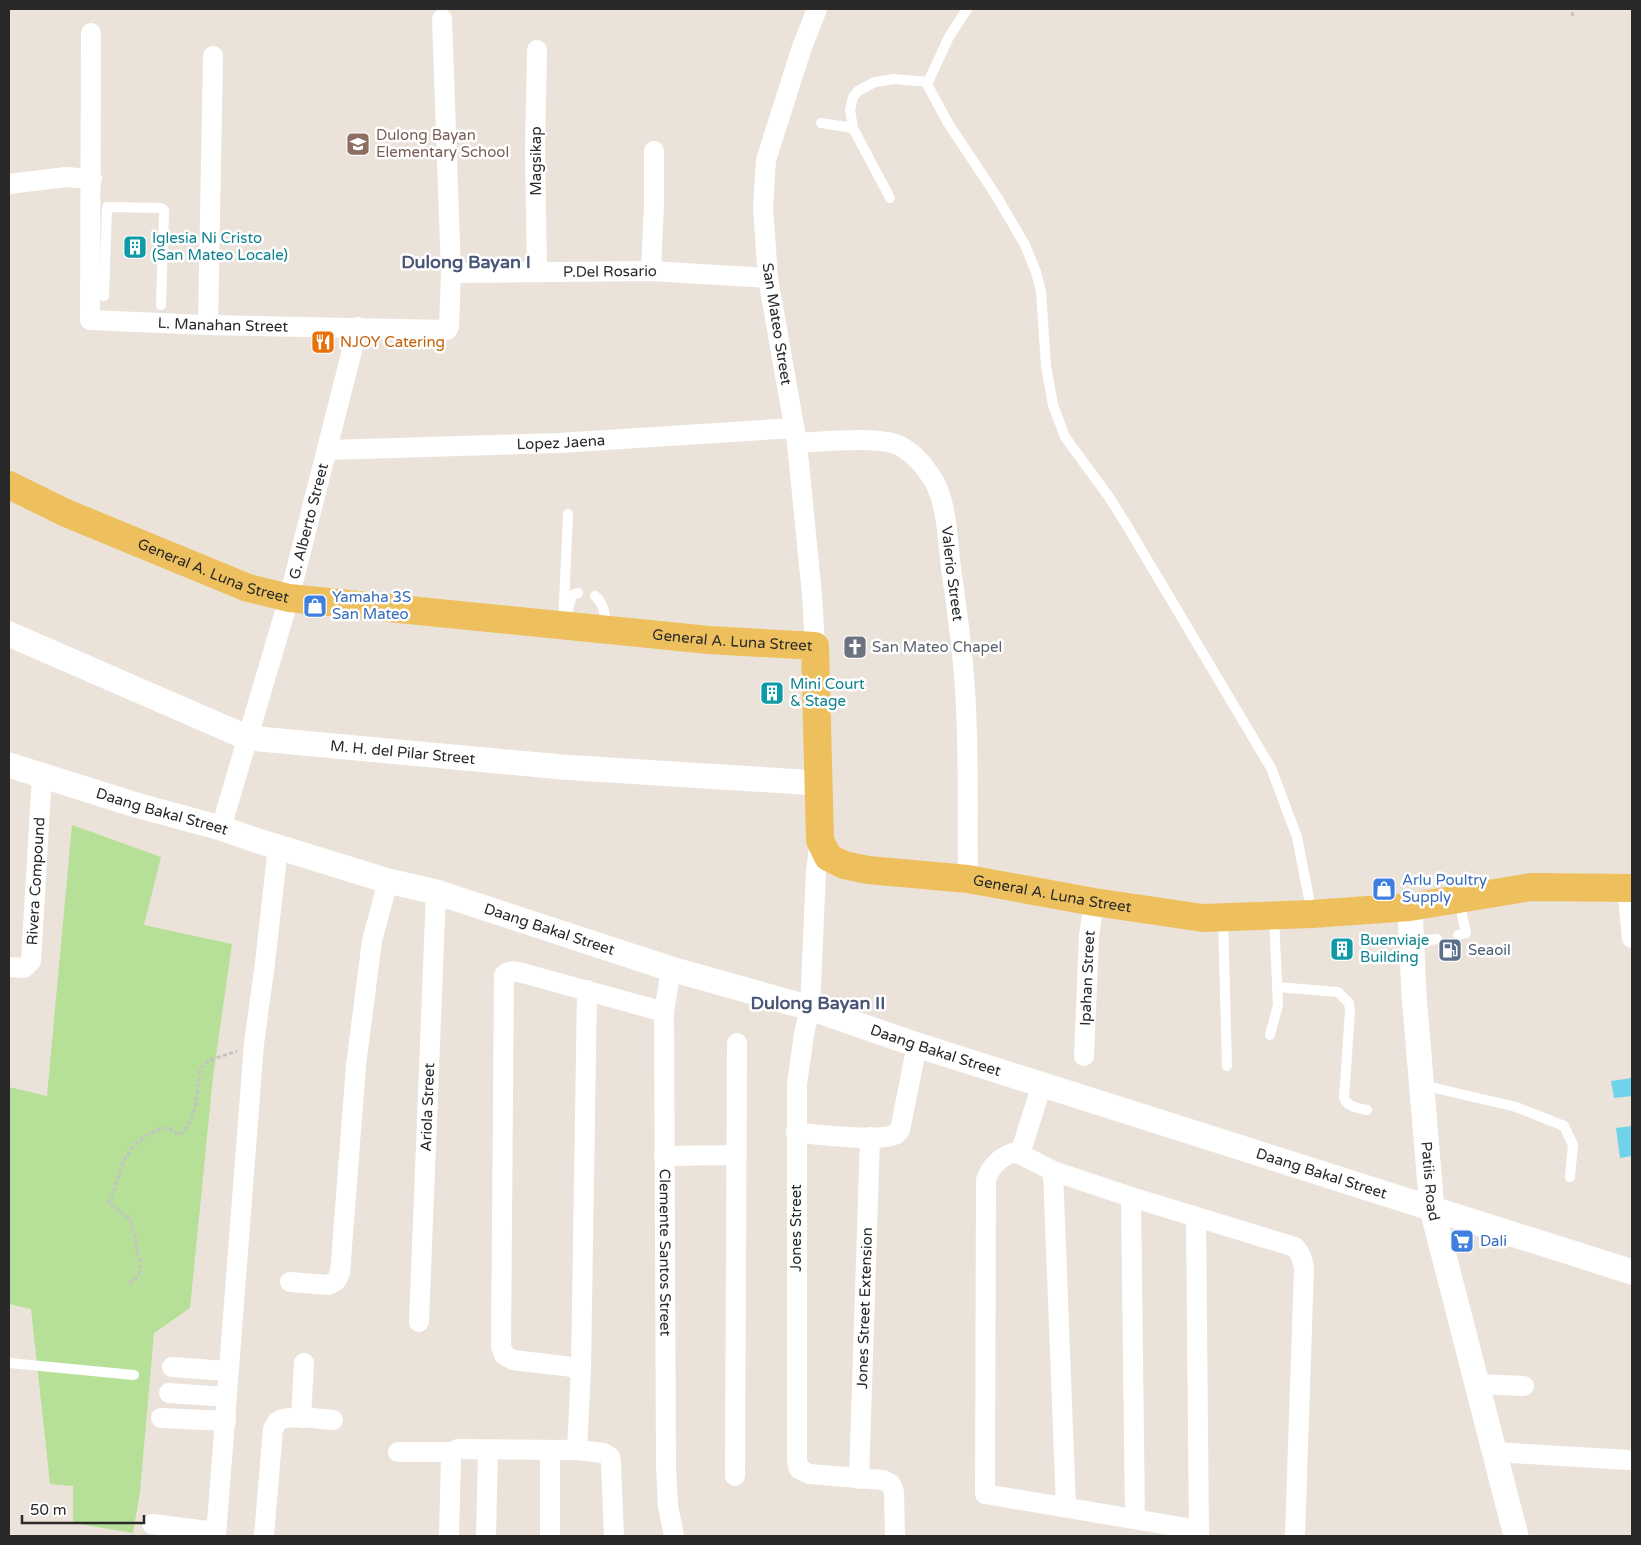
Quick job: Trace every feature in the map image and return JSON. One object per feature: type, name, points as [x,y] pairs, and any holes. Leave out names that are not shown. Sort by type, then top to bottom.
[{"type":"main road","name":"General A. Luna Street","points":[[9,486],[66,513],[248,588],[289,598],[709,640],[815,646],[820,840],[828,857],[844,865],[868,870],[968,879],[1094,902],[1203,918],[1312,914],[1410,907],[1531,887],[1630,888]]},
{"type":"street","name":"San Mateo Street","points":[[815,646],[812,595],[796,436],[768,278],[763,208],[766,160],[802,47],[817,9]]},
{"type":"street","points":[[358,327],[447,330],[449,327],[451,273],[442,19]]},
{"type":"street","points":[[9,184],[66,177],[92,179],[91,33]]},
{"type":"street","name":"Magsikap","points":[[537,50],[535,151],[537,272]]},
{"type":"street","points":[[208,325],[213,56]]},
{"type":"street","points":[[651,271],[654,150]]},
{"type":"street","name":"L. Manahan Street","points":[[92,179],[90,318],[92,320],[208,325],[358,327]]},
{"type":"street","name":"P.Del Rosario","points":[[451,273],[651,271],[768,278]]},
{"type":"street","name":"G. Alberto Street","points":[[221,828],[289,598],[358,327]]},
{"type":"street","name":"Lopez Jaena","points":[[327,450],[796,436]]},
{"type":"street","name":"Valerio Street","points":[[796,436],[889,442],[901,446],[914,455],[935,484],[944,516],[952,572],[966,707],[968,879]]},
{"type":"street","name":"M. H. del Pilar Street","points":[[9,634],[248,738],[562,767],[818,783]]},
{"type":"street","name":"Daang Bakal Street","points":[[9,765],[136,805],[221,828],[388,881],[436,892],[671,969],[810,1008],[917,1044],[1632,1272]]},
{"type":"street","name":"Rivera Compound","points":[[9,966],[24,968],[31,961],[42,775]]},
{"type":"street","name":"Jones Street","points":[[820,840],[816,871],[810,1008],[804,1034],[797,1084],[797,1461],[799,1469],[809,1474],[883,1480],[891,1484],[894,1492],[895,1536]]},
{"type":"street","points":[[152,1524],[216,1534],[226,1421],[227,1370],[254,1044],[278,847]]},
{"type":"street","points":[[290,1282],[328,1285],[336,1281],[340,1273],[356,1065],[372,940],[388,881]]},
{"type":"street","points":[[1630,888],[1632,938]]},
{"type":"street","name":"Ariola Street","points":[[419,1322],[436,892]]},
{"type":"street","name":"Ipahan Street","points":[[1084,1056],[1089,936],[1094,902]]},
{"type":"street","name":"Patiis Road","points":[[1410,907],[1421,1085],[1432,1209],[1516,1536]]},
{"type":"street","name":"Clemente Santos Street","points":[[671,969],[664,1012],[664,1156],[666,1467],[668,1506],[674,1536]]},
{"type":"street","points":[[581,1368],[513,1360],[504,1355],[500,1346],[504,975],[506,972],[512,971],[664,1012]]},
{"type":"street","points":[[577,1450],[581,1368],[587,990]]},
{"type":"street","points":[[735,1476],[738,1043]]},
{"type":"street","points":[[796,1133],[870,1137],[893,1135],[900,1130],[917,1044]]},
{"type":"street","points":[[1020,1154],[1042,1084]]},
{"type":"street","name":"Jones Street Extension","points":[[859,1479],[870,1137]]},
{"type":"street","points":[[1196,1217],[1199,1533],[1136,1519],[985,1494],[986,1180],[990,1169],[1012,1153],[1020,1154],[1053,1171],[1131,1197],[1295,1247],[1302,1257],[1304,1268],[1295,1536]]},
{"type":"street","points":[[664,1156],[736,1156]]},
{"type":"street","points":[[1053,1171],[1066,1507]]},
{"type":"street","points":[[1131,1197],[1136,1519]]},
{"type":"street","points":[[301,1418],[304,1363]]},
{"type":"street","points":[[172,1367],[227,1370]]},
{"type":"street","points":[[1477,1384],[1524,1386]]},
{"type":"street","points":[[169,1394],[227,1397]]},
{"type":"street","points":[[161,1418],[226,1421]]},
{"type":"street","points":[[264,1536],[273,1429],[277,1422],[283,1419],[301,1418],[333,1420]]},
{"type":"street","points":[[398,1452],[452,1452],[458,1449],[577,1450],[604,1453],[610,1457],[614,1536]]},
{"type":"street","points":[[486,1536],[488,1450]]},
{"type":"street","points":[[550,1450],[550,1536]]},
{"type":"street","points":[[450,1536],[452,1452]]},
{"type":"street","points":[[1494,1452],[1628,1460]]},
{"type":"lane","points":[[967,9],[949,37],[928,82],[930,91],[948,123],[1013,222],[1036,272],[1053,406],[1065,437],[1109,497],[1126,524],[1270,768],[1297,837],[1312,914]]},
{"type":"lane","points":[[890,198],[853,128],[850,110],[853,97],[866,86],[894,79],[928,82]]},
{"type":"lane","points":[[821,123],[853,128]]},
{"type":"lane","points":[[104,296],[106,206],[161,208],[164,210],[164,214],[161,305]]},
{"type":"lane","points":[[564,625],[568,514]]},
{"type":"lane","points":[[564,625],[572,595],[578,593]]},
{"type":"lane","points":[[595,596],[603,606],[607,630]]},
{"type":"lane","points":[[1458,935],[1466,933],[1459,900]]},
{"type":"lane","points":[[1270,1035],[1278,1005],[1274,916]]},
{"type":"lane","points":[[1223,917],[1227,1066]]},
{"type":"lane","points":[[1412,942],[1437,939]]},
{"type":"lane","points":[[1277,988],[1338,992],[1349,1003],[1344,1098],[1345,1102],[1349,1105],[1366,1110]]},
{"type":"lane","points":[[1421,1085],[1516,1108],[1564,1126],[1573,1146],[1570,1177]]},
{"type":"lane","points":[[9,1363],[134,1375]]},
{"type":"path","points":[[1572,16],[1574,9]]},
{"type":"path","points":[[129,1282],[138,1277],[141,1263],[134,1232],[128,1218],[108,1202],[124,1160],[133,1146],[150,1132],[168,1127],[178,1135],[186,1129],[197,1102],[200,1069],[210,1060],[254,1044]]},
{"type":"green space","points":[[72,825],[161,857],[144,925],[232,944],[213,1077],[190,1308],[154,1333],[140,1492],[133,1533],[73,1523],[73,1486],[50,1484],[31,1309],[9,1304],[9,1087],[47,1096]]},
{"type":"water","points":[[1632,1078],[1632,1096],[1614,1098],[1611,1081]]},
{"type":"water","points":[[1632,1126],[1632,1156],[1620,1158],[1616,1128]]},
{"type":"place","name":"Dulong Bayan Elementary School","points":[[358,144]]},
{"type":"place","name":"Iglesia Ni Cristo (San Mateo Locale)","points":[[135,247]]},
{"type":"place","name":"NJOY Catering","points":[[323,342]]},
{"type":"place","name":"Yamaha 3S San Mateo","points":[[315,606]]},
{"type":"place","name":"San Mateo Chapel","points":[[855,647]]},
{"type":"place","name":"Mini Court & Stage","points":[[772,693]]},
{"type":"place","name":"Arlu Poultry Supply","points":[[1384,889]]},
{"type":"place","name":"Buenviaje Building","points":[[1342,949]]},
{"type":"place","name":"Seaoil","points":[[1450,950]]},
{"type":"place","name":"Dali","points":[[1462,1241]]},
{"type":"district","name":"Dulong Bayan I","points":[[466,262]]},
{"type":"district","name":"Dulong Bayan II","points":[[818,1003]]}]
